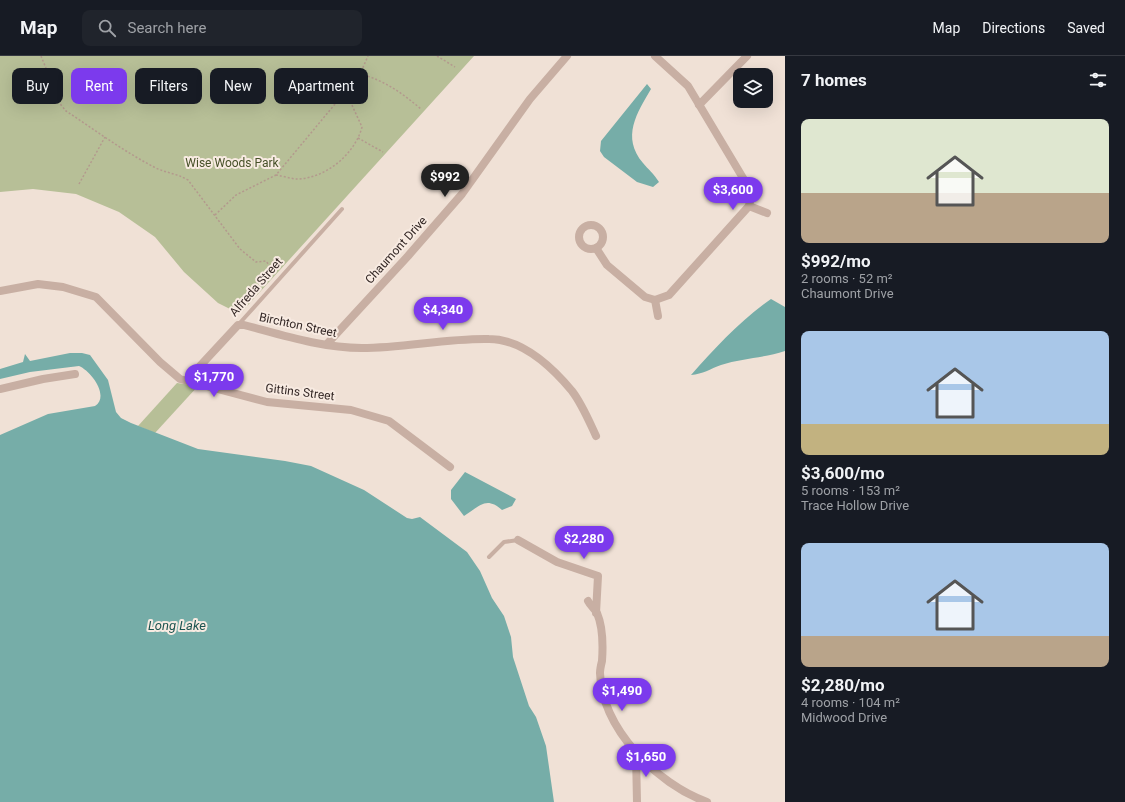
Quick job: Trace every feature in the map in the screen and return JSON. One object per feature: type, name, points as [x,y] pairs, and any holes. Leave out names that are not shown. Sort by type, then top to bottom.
[{"type":"street","name":"Chaumont Drive","points":[[327,344],[408,256],[462,194],[530,99],[567,56]]},
{"type":"street","points":[[596,248],[607,265],[645,297],[655,300],[669,294],[749,206],[751,196],[746,183],[688,86],[655,56]]},
{"type":"street","points":[[699,105],[747,56]]},
{"type":"street","points":[[749,206],[767,213]]},
{"type":"street","name":"Gittins Street","points":[[0,291],[38,284],[63,287],[96,297],[160,362],[180,379],[267,402],[351,410],[389,421],[450,467]]},
{"type":"street","points":[[655,300],[658,316]]},
{"type":"street","name":"Birchton Street","points":[[238,325],[244,325],[313,343],[360,348],[491,339],[508,342],[523,348],[540,359],[572,391],[585,412],[596,436]]},
{"type":"street","name":"Alfreda Street","points":[[187,380],[238,325]]},
{"type":"street","points":[[0,389],[43,378],[75,374]]},
{"type":"street","points":[[518,540],[557,562],[598,576],[596,613],[602,646],[600,673],[605,699],[622,736],[636,754],[652,768],[690,796],[707,802]]},
{"type":"street","points":[[588,601],[596,613]]},
{"type":"street","points":[[636,754],[637,802]]},
{"type":"lane","name":"Alfreda Street","points":[[238,325],[342,209]]},
{"type":"lane","points":[[489,557],[504,542],[518,540]]},
{"type":"path","points":[[41,56],[61,105],[66,111],[156,168],[177,173],[188,180],[247,257],[258,263],[266,261],[273,268],[278,279]]},
{"type":"path","points":[[363,68],[368,56]]},
{"type":"path","points":[[437,56],[455,67]]},
{"type":"path","points":[[368,76],[376,78],[421,108]]},
{"type":"path","points":[[215,215],[236,195],[276,175],[336,104]]},
{"type":"path","points":[[276,175],[298,179],[325,173],[352,149],[362,129],[362,125],[350,104]]},
{"type":"path","points":[[79,184],[105,137]]},
{"type":"path","points":[[358,138],[383,152]]},
{"type":"green space","name":"Wise Woods Park","points":[[0,56],[474,56],[240,314],[218,303],[184,272],[155,237],[119,212],[76,194],[33,189],[0,192]]},
{"type":"green space","points":[[177,383],[198,386],[155,433],[138,426]]},
{"type":"water","points":[[647,84],[651,89],[637,116],[632,134],[636,153],[659,182],[653,187],[637,182],[604,157],[600,151],[601,141]]},
{"type":"water","points":[[771,299],[785,307],[785,351],[721,365],[691,375],[719,344],[739,325]]},
{"type":"water","name":"Long Lake","points":[[70,353],[90,355],[108,380],[116,412],[121,418],[198,449],[311,466],[364,490],[407,518],[412,519],[420,517],[467,552],[480,571],[492,598],[504,616],[511,637],[513,657],[529,706],[536,717],[546,746],[554,802],[0,802],[0,435],[48,414],[95,406],[99,402],[101,396],[100,390],[93,378],[79,366],[30,372],[0,379],[0,369],[23,362],[25,354],[30,361]]},
{"type":"water","points":[[465,472],[516,499],[512,506],[502,510],[492,504],[487,503],[479,506],[464,516],[451,499],[451,490]]}]
